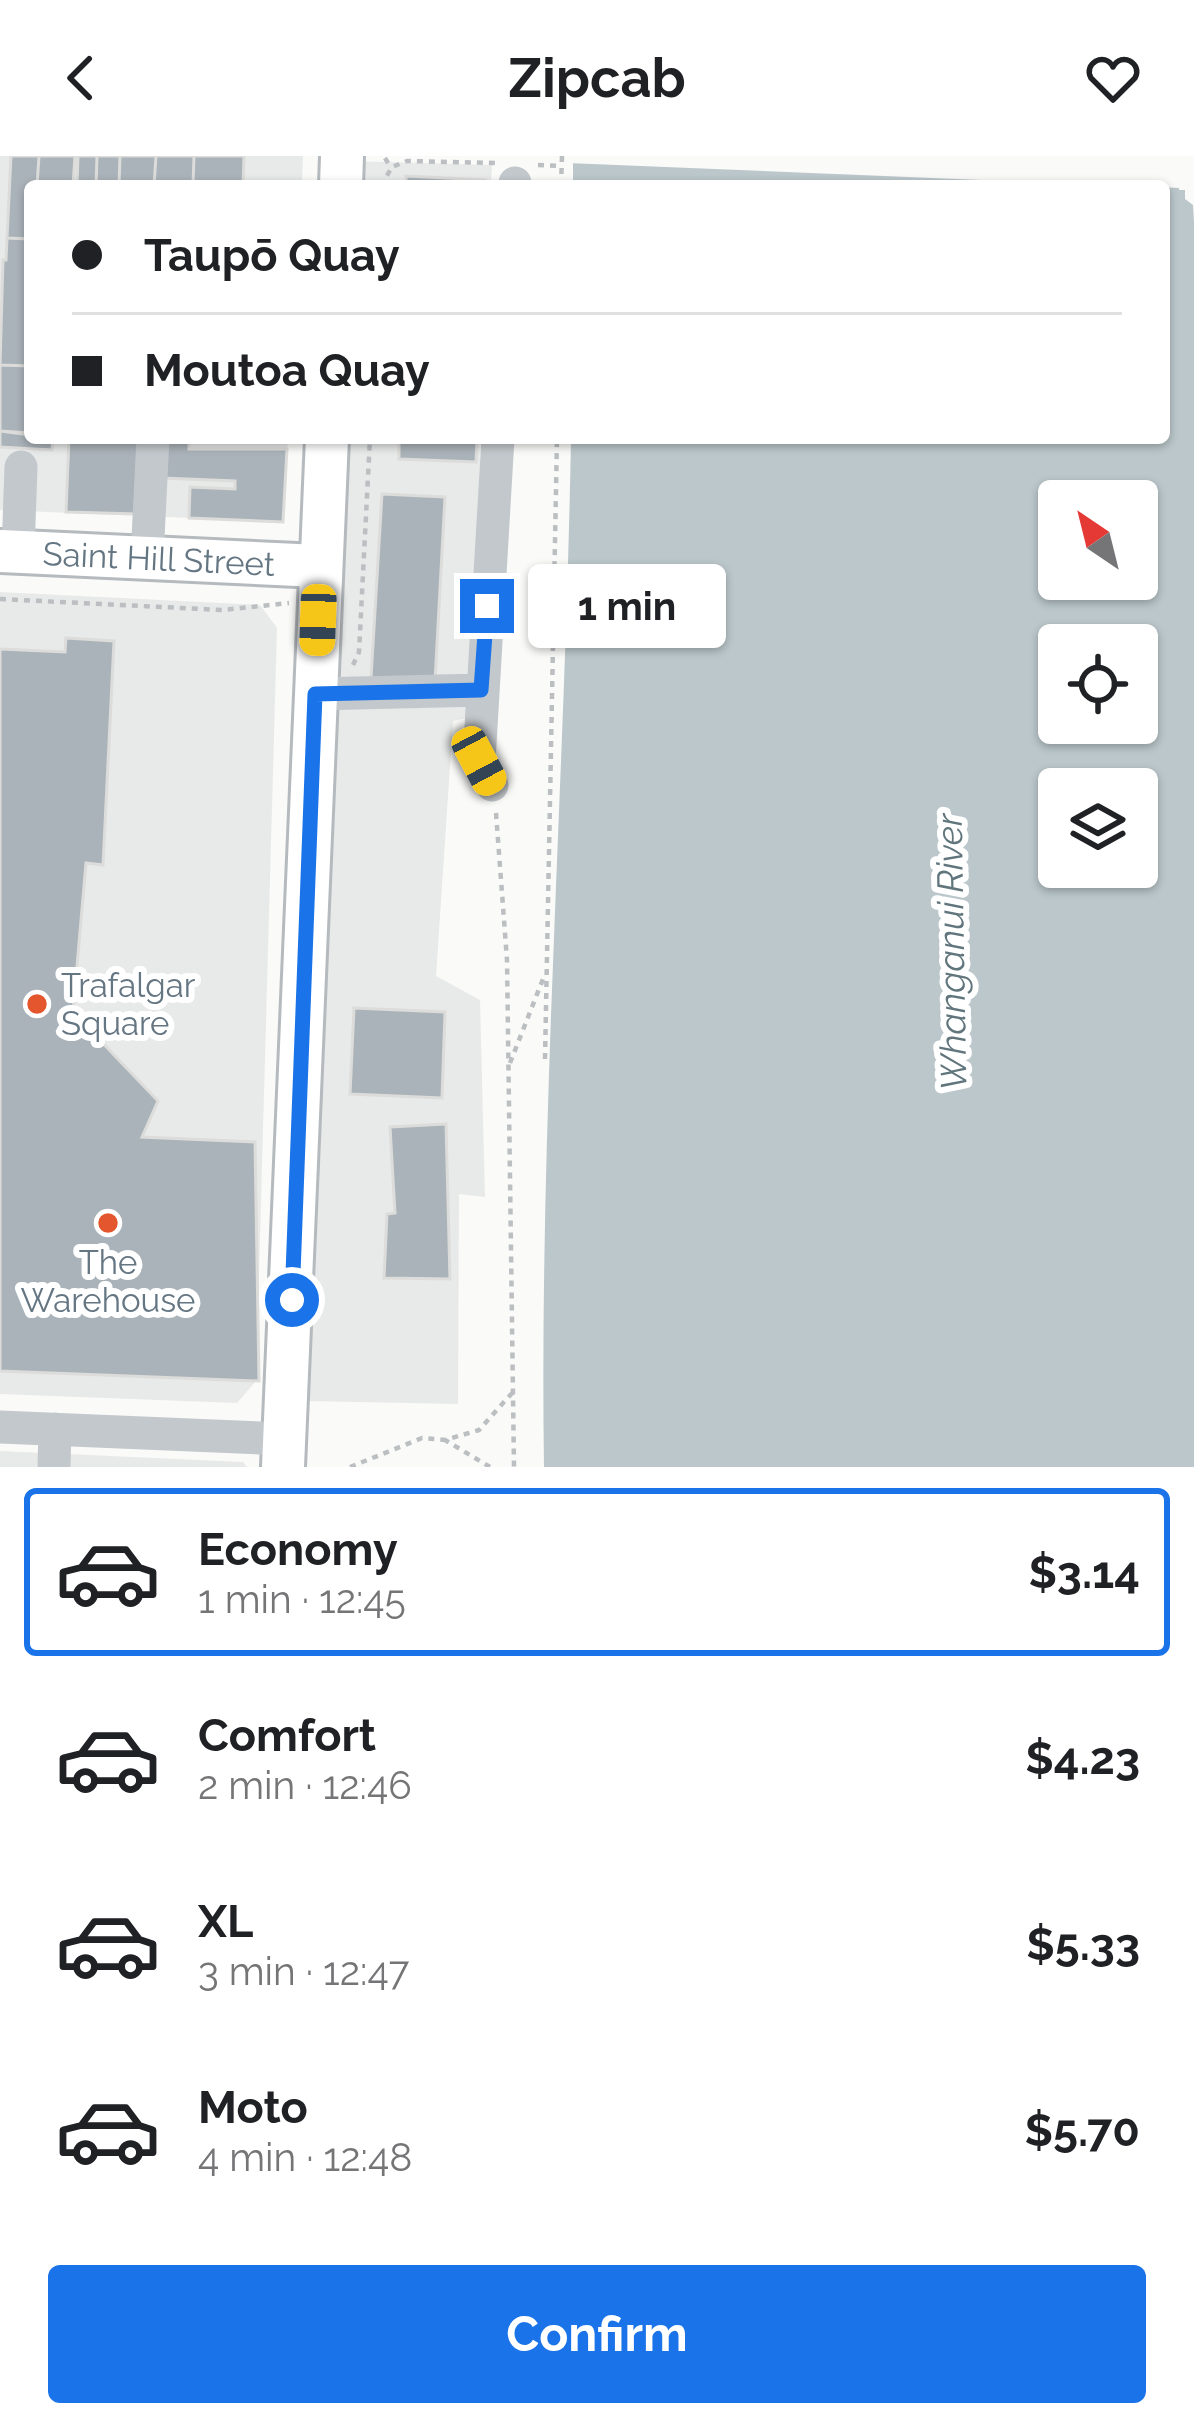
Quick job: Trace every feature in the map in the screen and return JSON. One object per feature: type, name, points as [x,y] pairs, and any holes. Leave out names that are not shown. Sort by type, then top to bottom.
[{"type":"main road","points":[[347,180],[373,157]]},
{"type":"main road","points":[[284,1453],[327,444]]},
{"type":"main road","name":"Saint Hill Street","points":[[9,552],[320,566]]},
{"type":"street","points":[[147,558],[153,444]]},
{"type":"street","points":[[491,785],[479,761],[498,444]]},
{"type":"street","points":[[9,552],[21,467]]},
{"type":"street","points":[[315,694],[481,690]]},
{"type":"street","points":[[0,1427],[284,1453]]},
{"type":"street","points":[[54,1467],[55,1429]]},
{"type":"path","points":[[373,157],[391,168]]},
{"type":"path","points":[[384,180],[391,168],[406,161],[424,163]]},
{"type":"path","points":[[344,651],[350,674],[359,652],[370,444]]},
{"type":"path","points":[[545,1059],[557,444]]},
{"type":"path","points":[[0,599],[222,610],[287,603]]},
{"type":"path","points":[[491,785],[507,960],[514,1467]]},
{"type":"path","points":[[509,1067],[544,973]]},
{"type":"path","points":[[446,1441],[479,1430],[514,1391]]},
{"type":"path","points":[[350,1467],[422,1438],[446,1441],[490,1467]]},
{"type":"shaded area","points":[[0,156],[303,156],[302,180],[24,180],[24,444],[288,444],[283,522],[0,510]]},
{"type":"shaded area","points":[[352,161],[492,165],[491,180],[351,180]]},
{"type":"shaded area","points":[[342,444],[481,444],[470,717],[453,721],[436,976],[480,1000],[485,1197],[459,1194],[458,1404],[308,1401]]},
{"type":"shaded area","points":[[0,592],[260,605],[277,628],[256,1381],[237,1403],[0,1394]]},
{"type":"shaded area","points":[[0,1451],[243,1462],[247,1467],[0,1467]]},
{"type":"water","name":"Whanganui River","points":[[573,156],[1179,156],[1179,190],[1185,190],[1185,199],[1193,205],[1194,222],[1194,1467],[544,1467],[549,1081],[571,444],[1170,444],[1170,180],[573,180]]},
{"type":"pier","points":[[567,156],[1181,156],[1180,188],[1170,188],[1170,180],[984,180],[567,163]]},
{"type":"building","points":[[11,156],[39,156],[37,180],[24,180],[24,239],[7,238]]},
{"type":"building","points":[[39,156],[75,156],[73,180],[37,180]]},
{"type":"building","points":[[78,156],[97,156],[96,180],[77,180]]},
{"type":"building","points":[[97,156],[120,156],[119,180],[96,180]]},
{"type":"building","points":[[120,156],[156,156],[154,180],[119,180]]},
{"type":"building","points":[[156,156],[194,156],[193,180],[154,180]]},
{"type":"building","points":[[194,156],[244,156],[243,180],[193,180]]},
{"type":"building","points":[[406,176],[485,180],[406,180]]},
{"type":"building","points":[[7,238],[24,239],[24,366],[0,365]]},
{"type":"building","points":[[0,365],[24,366],[24,433],[0,431]]},
{"type":"building","points":[[0,431],[24,434],[24,444],[52,444],[52,450],[0,447]]},
{"type":"building","points":[[69,444],[143,444],[139,514],[66,512]]},
{"type":"building","points":[[164,444],[189,444],[189,449],[287,449],[283,522],[189,518],[190,487],[235,489],[235,481],[162,478]]},
{"type":"building","points":[[399,444],[477,444],[476,462],[399,459]]},
{"type":"building","points":[[382,494],[445,497],[435,681],[371,678]]},
{"type":"building","name":"Trafalgar Square","points":[[66,638],[114,641],[103,865],[86,863],[73,1012],[158,1101],[142,1137],[255,1142],[259,1381],[0,1371],[0,649],[65,652]]},
{"type":"building","points":[[354,1008],[445,1012],[442,1098],[350,1094]]},
{"type":"building","points":[[446,1124],[450,1279],[384,1278],[387,1214],[395,1213],[390,1127]]},
{"type":"place","name":"Trafalgar Square","points":[[37,1004]]},
{"type":"place","name":"The Warehouse","points":[[108,1223]]},
{"type":"route","points":[[292,1300],[315,694],[481,690],[487,606]]}]
